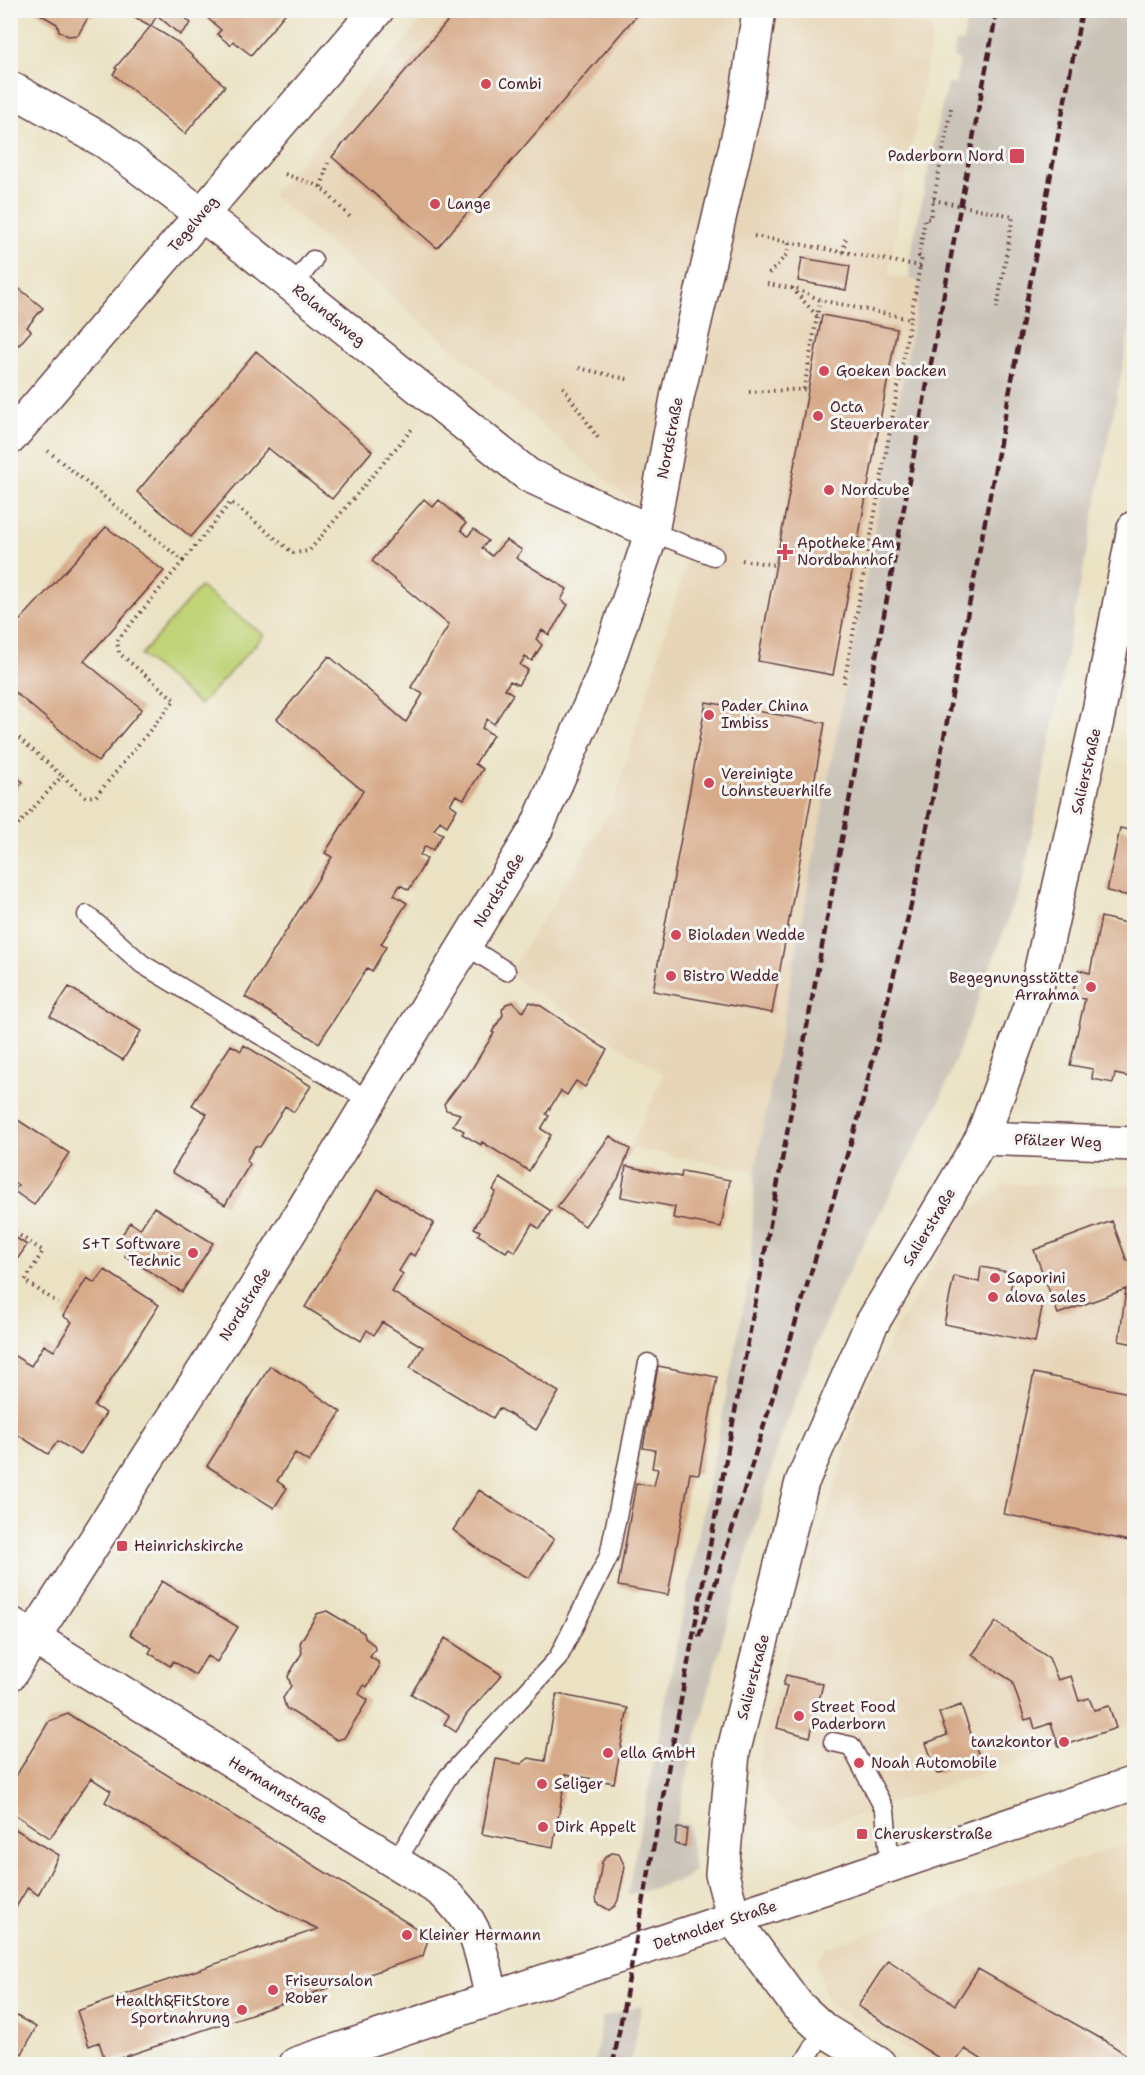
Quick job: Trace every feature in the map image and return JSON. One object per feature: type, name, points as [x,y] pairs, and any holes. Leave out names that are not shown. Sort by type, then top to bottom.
[{"type":"street","name":"Tegelweg","points":[[15,433],[377,10]]},
{"type":"street","name":"Nordstraße","points":[[10,1674],[22,1630],[231,1328],[536,830],[602,678],[652,532],[677,398],[745,107],[759,10]]},
{"type":"street","name":"Rolandsweg","points":[[10,88],[105,142],[293,286],[528,475],[652,532]]},
{"type":"street","name":"Salierstraße","points":[[734,1920],[722,1874],[733,1753],[802,1482],[871,1325],[982,1138],[1037,987],[1099,711],[1134,528]]},
{"type":"street","name":"Pfälzer Weg","points":[[982,1138],[1134,1144]]},
{"type":"street","name":"Hermannstraße","points":[[22,1630],[441,1891],[462,1911],[477,1935],[492,1999]]},
{"type":"street","name":"Detmolder Straße","points":[[296,2064],[570,1971],[734,1920],[1134,1783]]},
{"type":"street","points":[[734,1920],[797,2005],[824,2030],[879,2064]]},
{"type":"lane","points":[[293,286],[313,260]]},
{"type":"lane","points":[[652,532],[714,556]]},
{"type":"lane","points":[[87,915],[142,964],[370,1101]]},
{"type":"lane","points":[[465,945],[506,971]]},
{"type":"lane","points":[[395,1863],[447,1777],[558,1658],[609,1556],[648,1363]]},
{"type":"lane","points":[[833,1742],[851,1746],[885,1809],[890,1866]]},
{"type":"lane","points":[[803,2064],[824,2030]]},
{"type":"path","points":[[844,683],[921,266],[922,257],[919,256],[925,218],[930,219],[951,108]]},
{"type":"path","points":[[321,187],[328,163]]},
{"type":"path","points":[[277,171],[321,187],[350,217]]},
{"type":"path","points":[[933,200],[1012,216],[997,308]]},
{"type":"path","points":[[754,236],[921,266]]},
{"type":"path","points":[[843,252],[846,237]]},
{"type":"path","points":[[769,274],[787,254],[789,242]]},
{"type":"path","points":[[767,284],[792,287],[820,300],[911,319]]},
{"type":"path","points":[[792,287],[818,316]]},
{"type":"path","points":[[749,392],[806,389],[820,300]]},
{"type":"path","points":[[579,368],[631,380]]},
{"type":"path","points":[[563,387],[598,438]]},
{"type":"path","points":[[10,730],[86,797],[96,796],[176,700],[119,653],[117,641],[231,502],[293,553],[309,551],[412,429]]},
{"type":"path","points":[[15,433],[183,561]]},
{"type":"path","points":[[10,834],[62,776]]},
{"type":"path","points":[[10,1229],[43,1251],[26,1281],[58,1303]]},
{"type":"shaded area","points":[[856,10],[934,28],[888,275],[921,280],[755,1171],[630,1148],[664,1074],[508,975],[611,810],[690,551],[272,195],[430,11]]},
{"type":"shaded area","points":[[968,11],[1134,11],[1134,308],[1023,880],[940,1101],[837,1293],[780,1440],[712,1676],[676,1823],[689,1825],[694,1870],[684,1879],[627,1896],[750,1274],[755,1171],[921,281],[909,279],[911,252],[947,83],[955,85],[959,60],[953,58],[956,42],[963,42]]},
{"type":"shaded area","points":[[1004,1184],[1134,1185],[1134,1723],[821,1827],[798,1827],[770,1799],[759,1775],[764,1738],[861,1395],[956,1223]]},
{"type":"shaded area","points":[[1134,1840],[1134,2064],[930,2064],[828,2003],[816,1963],[826,1948]]},
{"type":"shaded area","points":[[642,2006],[630,2064],[594,2064],[603,2017]]},
{"type":"green space","points":[[200,587],[264,635],[200,705],[141,655]]},
{"type":"building","points":[[33,10],[96,10],[93,16],[90,14],[78,35],[68,36],[59,31],[57,24]]},
{"type":"building","points":[[122,10],[159,10],[151,26]]},
{"type":"building","points":[[161,10],[177,10],[191,23],[180,35],[157,15]]},
{"type":"building","points":[[210,10],[288,10],[251,55],[233,41],[230,45],[217,34],[221,30],[205,16]]},
{"type":"building","name":"Combi","points":[[457,10],[641,10],[437,248],[332,157]]},
{"type":"building","points":[[151,26],[177,42],[225,86],[185,134],[113,74],[117,69],[115,68]]},
{"type":"building","points":[[802,258],[850,266],[846,290],[798,281]]},
{"type":"building","points":[[10,281],[43,308],[27,327],[31,331],[19,345],[14,342],[10,346]]},
{"type":"building","name":"Nordcube","points":[[822,315],[897,329],[833,675],[758,661]]},
{"type":"building","points":[[256,351],[372,451],[332,499],[268,448],[191,537],[137,492]]},
{"type":"building","points":[[424,499],[433,507],[439,500],[466,523],[461,530],[468,536],[474,529],[488,541],[482,548],[492,556],[506,540],[522,550],[516,558],[567,589],[561,600],[568,605],[549,635],[542,630],[536,639],[542,645],[532,661],[525,657],[520,665],[528,670],[518,685],[510,681],[505,689],[513,694],[494,724],[487,719],[482,728],[493,735],[475,764],[483,769],[464,799],[456,795],[450,804],[457,809],[447,826],[440,821],[434,830],[443,834],[433,850],[425,846],[420,855],[427,859],[409,890],[400,885],[394,895],[407,903],[381,944],[386,947],[372,971],[367,968],[319,1043],[245,997],[332,857],[325,853],[363,791],[277,719],[329,656],[406,722],[423,694],[411,687],[449,625],[372,561]]},
{"type":"building","points":[[106,527],[164,571],[84,661],[142,709],[98,762],[10,688],[10,631]]},
{"type":"building","points":[[706,702],[825,723],[772,1013],[653,991]]},
{"type":"building","points":[[10,772],[23,782],[10,796]]},
{"type":"building","points":[[1120,828],[1134,831],[1134,897],[1107,891]]},
{"type":"building","points":[[1101,917],[1134,925],[1134,1078],[1115,1074],[1113,1083],[1092,1079],[1093,1069],[1070,1065],[1085,999],[1072,997],[1078,970],[1090,973]]},
{"type":"building","points":[[69,987],[141,1031],[123,1060],[50,1016]]},
{"type":"building","points":[[513,1002],[523,1012],[530,1002],[541,1006],[607,1050],[585,1087],[576,1081],[567,1095],[561,1091],[546,1114],[549,1116],[541,1129],[551,1135],[529,1171],[482,1142],[481,1145],[462,1134],[464,1131],[453,1125],[460,1114],[446,1110],[444,1104],[463,1079],[465,1080],[494,1033],[492,1032],[503,1015],[502,1010],[506,1004]]},
{"type":"building","points":[[231,1045],[241,1051],[244,1045],[311,1086],[294,1112],[285,1106],[260,1147],[255,1146],[246,1161],[250,1164],[225,1205],[172,1172],[207,1114],[192,1105]]},
{"type":"building","points":[[10,1115],[69,1153],[34,1205],[14,1191],[18,1185],[10,1181]]},
{"type":"building","points":[[610,1136],[630,1149],[618,1179],[585,1226],[557,1207]]},
{"type":"building","points":[[626,1166],[681,1177],[682,1171],[730,1180],[721,1227],[673,1218],[675,1207],[621,1197]]},
{"type":"building","points":[[500,1178],[551,1211],[540,1229],[532,1224],[515,1252],[509,1248],[506,1252],[478,1235],[480,1231],[474,1228],[496,1192],[493,1190]]},
{"type":"building","points":[[378,1189],[434,1223],[414,1256],[410,1253],[399,1271],[403,1274],[392,1292],[559,1392],[536,1430],[499,1408],[493,1418],[410,1368],[423,1347],[382,1322],[374,1335],[367,1330],[361,1341],[305,1307]]},
{"type":"building","points":[[154,1207],[213,1243],[182,1292],[125,1256],[131,1245],[120,1238],[130,1222],[140,1229]]},
{"type":"building","points":[[1112,1221],[1127,1261],[1134,1258],[1134,1344],[1119,1341],[1126,1289],[1058,1314],[1034,1250]]},
{"type":"building","points":[[10,1234],[27,1245],[10,1270]]},
{"type":"building","points":[[981,1267],[1014,1273],[1009,1296],[1043,1303],[1035,1342],[944,1324],[954,1276],[979,1282]]},
{"type":"building","points":[[105,1270],[159,1305],[94,1406],[106,1413],[80,1455],[58,1441],[48,1454],[10,1430],[10,1353],[31,1366],[44,1345],[54,1351],[72,1322],[63,1316],[87,1278],[95,1283]]},
{"type":"building","points":[[270,1366],[341,1412],[309,1462],[295,1453],[277,1481],[287,1488],[274,1508],[207,1466]]},
{"type":"building","points":[[658,1366],[717,1377],[699,1474],[690,1473],[668,1595],[618,1586],[636,1483],[654,1486],[658,1469],[652,1468],[655,1450],[643,1448]]},
{"type":"building","points":[[1034,1373],[1134,1394],[1134,1542],[1004,1514]]},
{"type":"building","points":[[479,1490],[554,1539],[529,1578],[489,1557],[453,1530]]},
{"type":"building","points":[[162,1581],[238,1627],[217,1662],[207,1656],[195,1675],[173,1661],[170,1666],[149,1653],[152,1648],[130,1634]]},
{"type":"building","points":[[327,1611],[364,1633],[365,1638],[374,1645],[375,1649],[370,1657],[378,1662],[379,1667],[367,1687],[364,1685],[359,1694],[368,1700],[344,1738],[337,1740],[286,1708],[283,1698],[291,1686],[288,1676],[302,1653],[300,1643],[317,1614]]},
{"type":"building","points":[[996,1622],[1049,1658],[1058,1680],[1071,1676],[1079,1701],[1089,1698],[1094,1710],[1109,1706],[1116,1728],[1059,1747],[1051,1723],[1035,1729],[1032,1718],[1025,1720],[1012,1681],[972,1655]]},
{"type":"building","points":[[445,1638],[502,1675],[466,1715],[456,1732],[444,1724],[449,1716],[411,1694]]},
{"type":"building","points":[[786,1675],[823,1684],[810,1737],[777,1728],[787,1686],[783,1685]]},
{"type":"building","points":[[557,1694],[628,1708],[614,1783],[566,1774],[553,1847],[482,1834],[496,1759],[521,1764],[529,1758],[545,1761]]},
{"type":"building","points":[[961,1705],[980,1759],[937,1774],[926,1743],[947,1735],[939,1713]]},
{"type":"building","points":[[68,1714],[429,1936],[423,1956],[106,2063],[99,2042],[89,2046],[77,2011],[318,1929],[278,1910],[105,1802],[111,1791],[91,1778],[50,1838],[10,1811],[10,1786],[49,1721]]},
{"type":"building","points":[[10,1826],[59,1855],[38,1895],[28,1887],[10,1917]]},
{"type":"building","points":[[677,1828],[687,1829],[685,1846],[675,1844]]},
{"type":"building","points":[[612,1853],[619,1854],[625,1867],[618,1900],[609,1910],[597,1903],[596,1897],[602,1862]]},
{"type":"building","points":[[888,1960],[955,2005],[978,1969],[1107,2042],[1134,2060],[1134,2064],[989,2064],[965,2049],[954,2064],[948,2064],[858,2006]]},
{"type":"building","points":[[10,2012],[36,2027],[22,2054],[10,2047]]},
{"type":"railway","points":[[613,2064],[997,10]]},
{"type":"railway","points":[[699,1637],[859,1116],[916,885],[1082,10]]},
{"type":"place","name":"Combi","points":[[486,84]]},
{"type":"place","name":"Paderborn Nord","points":[[1017,156]]},
{"type":"place","name":"Lange","points":[[435,204]]},
{"type":"place","name":"Goeken backen","points":[[824,371]]},
{"type":"place","name":"Octa Steuerberater","points":[[818,416]]},
{"type":"place","name":"Nordcube","points":[[829,490]]},
{"type":"place","name":"Apotheke Am Nordbahnhof","points":[[785,552]]},
{"type":"place","name":"Pader China Imbiss","points":[[709,715]]},
{"type":"place","name":"Vereinigte Lohnsteuerhilfe","points":[[709,783]]},
{"type":"place","name":"Bioladen Wedde","points":[[676,935]]},
{"type":"place","name":"Bistro Wedde","points":[[671,976]]},
{"type":"place","name":"Begegnungsstätte Arrahma","points":[[1091,987]]},
{"type":"place","name":"S+T Software Technic","points":[[193,1253]]},
{"type":"place","name":"Saporini","points":[[995,1278]]},
{"type":"place","name":"alova sales","points":[[993,1297]]},
{"type":"place","name":"Heinrichskirche","points":[[122,1546]]},
{"type":"place","name":"Street Food Paderborn","points":[[799,1716]]},
{"type":"place","name":"tanzkontor","points":[[1064,1742]]},
{"type":"place","name":"ella GmbH","points":[[608,1753]]},
{"type":"place","name":"Noah Automobile","points":[[859,1763]]},
{"type":"place","name":"Seliger","points":[[542,1784]]},
{"type":"place","name":"Dirk Appelt","points":[[543,1827]]},
{"type":"place","name":"Cheruskerstraße","points":[[862,1834]]},
{"type":"place","name":"Kleiner Hermann","points":[[407,1935]]},
{"type":"place","name":"Friseursalon Rober","points":[[273,1990]]},
{"type":"place","name":"Health&FitStore Sportnahrung","points":[[242,2010]]}]
